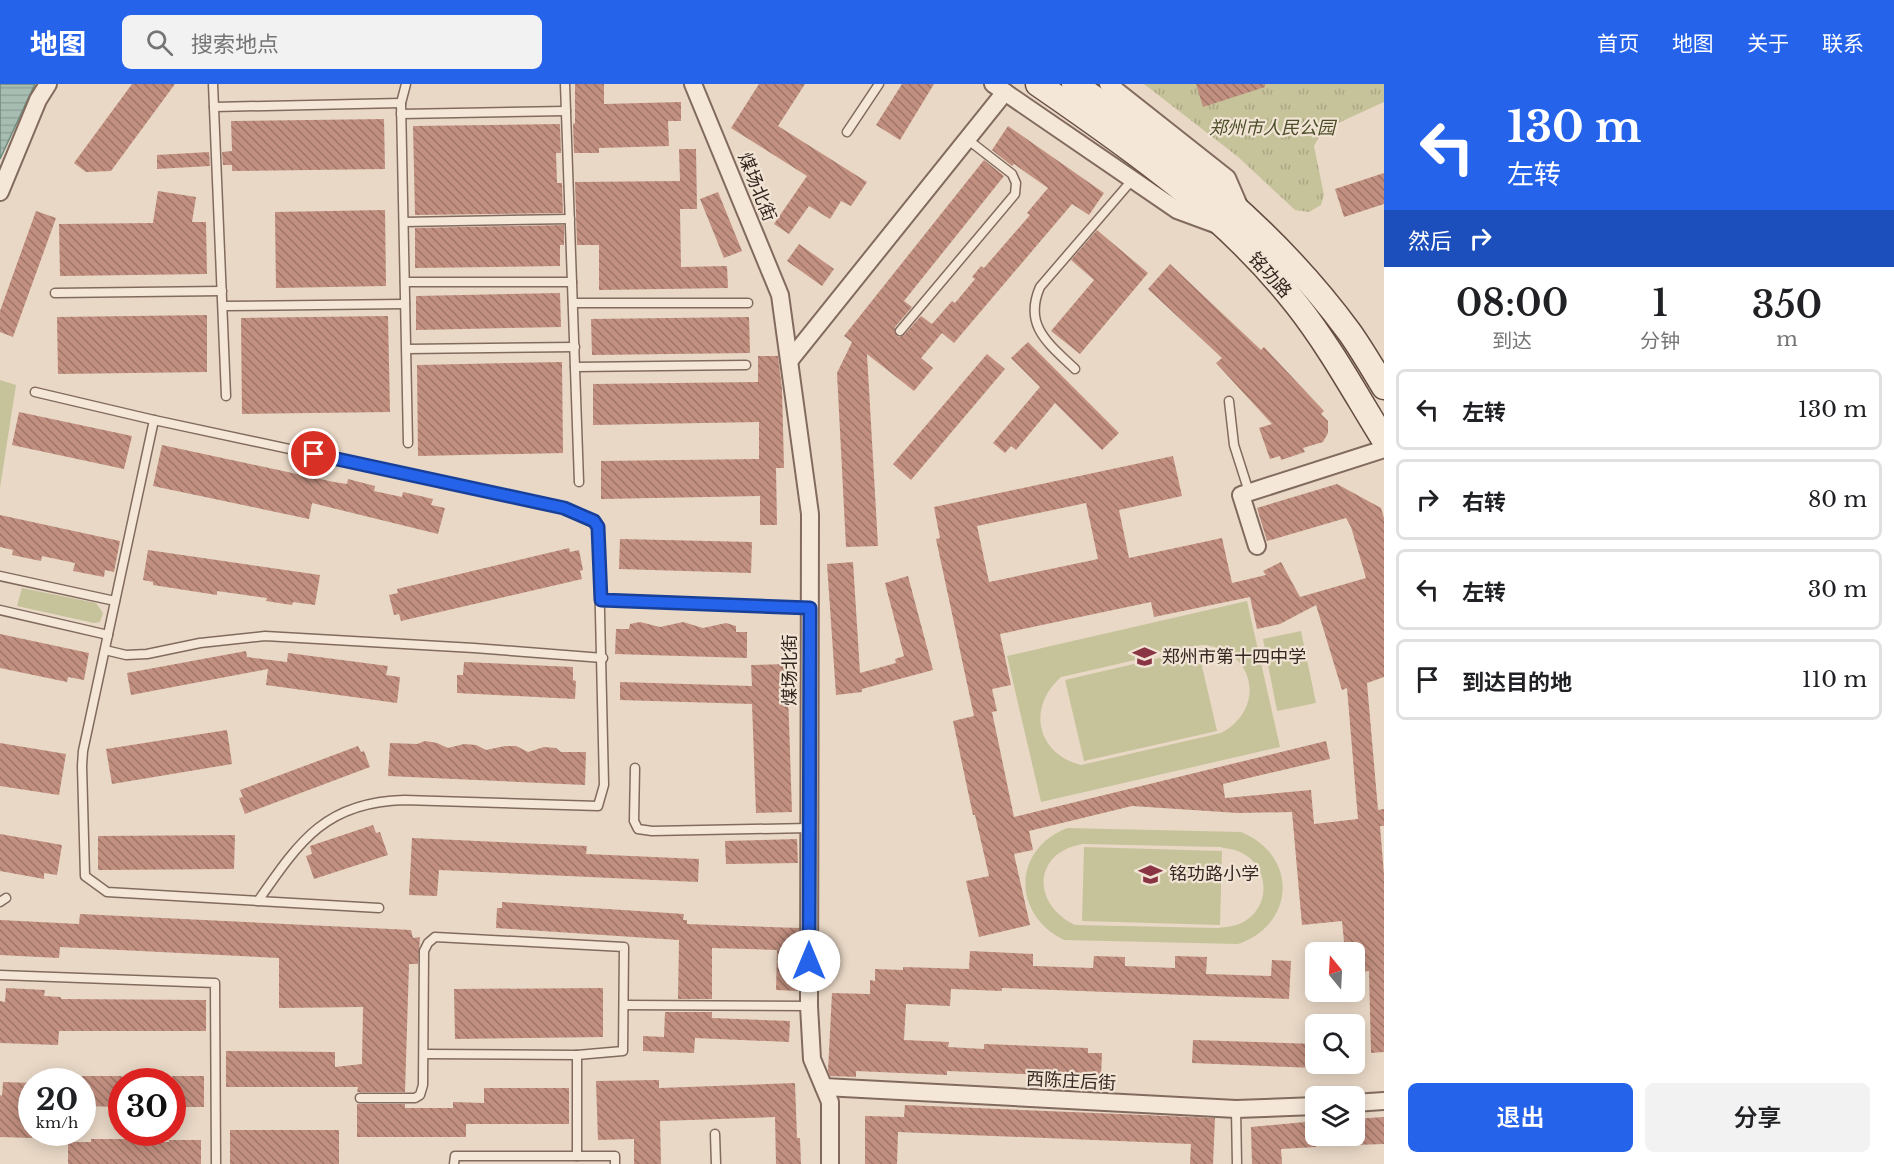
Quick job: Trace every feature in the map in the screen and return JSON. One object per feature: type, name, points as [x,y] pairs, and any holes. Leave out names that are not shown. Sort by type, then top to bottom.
[{"type":"main road","points":[[1038,84],[1127,133]]},
{"type":"main road","points":[[1074,84],[1127,133]]},
{"type":"main road","name":"铭功路","points":[[1127,133],[1292,264],[1350,333],[1384,387]]},
{"type":"main road","name":"铭功路","points":[[1234,220],[1267,270],[1298,306],[1326,346],[1384,440]]},
{"type":"street","points":[[0,192],[38,100],[48,84]]},
{"type":"street","name":"煤场北街","points":[[693,84],[780,296],[810,514],[809,1006],[812,1059],[830,1102],[830,1164]]},
{"type":"street","points":[[790,360],[967,140],[999,88],[1177,210],[1234,220],[1227,178],[1117,86]]},
{"type":"street","points":[[1257,546],[1240,495],[1384,449]]},
{"type":"street","name":"西陈庄后街","points":[[824,1087],[1236,1109],[1305,1106]]},
{"type":"street","points":[[1365,1102],[1384,1101]]},
{"type":"lane","points":[[213,84],[226,396]]},
{"type":"lane","points":[[406,84],[401,103],[401,114],[408,443]]},
{"type":"lane","points":[[565,84],[579,482]]},
{"type":"lane","points":[[847,132],[879,84]]},
{"type":"lane","points":[[214,107],[401,103]]},
{"type":"lane","points":[[401,114],[566,111]]},
{"type":"lane","points":[[900,331],[1015,195],[1016,183],[1012,174],[967,140]]},
{"type":"lane","points":[[1075,369],[1048,343],[1040,330],[1033,312],[1034,301],[1040,286],[1133,179]]},
{"type":"lane","points":[[404,222],[570,219]]},
{"type":"lane","points":[[405,282],[572,282]]},
{"type":"lane","points":[[55,293],[222,291]]},
{"type":"lane","points":[[573,303],[748,303]]},
{"type":"lane","points":[[223,306],[405,304]]},
{"type":"lane","points":[[406,349],[574,347]]},
{"type":"lane","points":[[575,367],[746,364]]},
{"type":"lane","points":[[35,392],[154,420],[564,508],[594,521],[598,527],[603,658],[604,785],[598,806],[404,800],[383,800],[362,805],[327,821],[308,835],[290,854],[258,901]]},
{"type":"lane","points":[[1229,401],[1234,445],[1249,492]]},
{"type":"lane","points":[[154,420],[82,766],[85,876],[107,892],[379,908]]},
{"type":"lane","points":[[0,576],[115,601]]},
{"type":"lane","points":[[601,600],[810,608]]},
{"type":"lane","points":[[0,610],[108,635]]},
{"type":"lane","points":[[105,650],[126,656],[200,643],[265,636],[603,658]]},
{"type":"lane","points":[[635,768],[634,821],[638,829],[652,831],[809,828]]},
{"type":"lane","points":[[360,1098],[415,1098],[420,1095],[423,1085],[423,1054],[424,951],[435,937],[624,947],[624,1051],[577,1055],[423,1054]]},
{"type":"lane","points":[[0,975],[215,984],[216,1164]]},
{"type":"lane","points":[[624,1005],[809,1006]]},
{"type":"lane","points":[[577,1055],[577,1156]]},
{"type":"lane","points":[[1236,1109],[1238,1164]]},
{"type":"lane","points":[[716,1134],[716,1164]]},
{"type":"lane","points":[[454,1164],[454,1156],[615,1156],[615,1164]]},
{"type":"green space","name":"郑州市人民公园","points":[[1144,84],[1384,84],[1384,102],[1323,130],[1314,146],[1324,195],[1321,205],[1309,212],[1295,210],[1237,156]]},
{"type":"green space","points":[[0,380],[16,385],[0,488]]},
{"type":"green space","points":[[22,588],[96,603],[103,613],[100,622],[94,623],[17,606]]},
{"type":"green space","points":[[1247,601],[1280,747],[1041,802],[1007,656]],"holes":[[[1201,645],[1219,648],[1233,656],[1243,667],[1248,680],[1249,695],[1245,709],[1236,722],[1221,733],[1081,765],[1066,759],[1046,740],[1041,728],[1043,702],[1050,689],[1061,677]]]},
{"type":"green space","points":[[1301,631],[1316,703],[1277,711],[1263,639]]},
{"type":"green space","points":[[1198,649],[1217,731],[1084,761],[1065,680]]},
{"type":"green space","points":[[1067,828],[1241,832],[1260,843],[1273,856],[1280,872],[1283,889],[1279,906],[1271,921],[1257,934],[1238,944],[1064,940],[1047,929],[1035,915],[1028,899],[1025,882],[1028,866],[1036,851],[1049,838]],"holes":[[[1083,844],[1220,847],[1237,851],[1251,859],[1257,866],[1263,884],[1263,894],[1255,912],[1245,921],[1233,926],[1217,928],[1075,925],[1061,916],[1051,905],[1045,892],[1044,880],[1047,868],[1054,857],[1066,849]]]},
{"type":"green space","points":[[1084,847],[1222,851],[1220,925],[1082,921]]},
{"type":"shaded area","points":[[0,84],[35,84],[0,159]]},
{"type":"building","points":[[132,84],[175,84],[111,171],[86,172],[74,163]]},
{"type":"building","points":[[575,84],[604,84],[604,104],[681,102],[681,121],[668,121],[669,146],[599,148],[599,153],[574,153]]},
{"type":"building","points":[[759,84],[805,84],[778,126],[867,182],[851,206],[841,201],[830,219],[809,206],[789,234],[774,224],[807,176],[731,128]]},
{"type":"building","points":[[902,84],[934,84],[900,140],[876,125]]},
{"type":"building","points":[[1196,84],[1265,84],[1265,87],[1203,107]]},
{"type":"building","points":[[384,119],[385,169],[232,171],[232,165],[223,165],[222,152],[232,151],[231,121]]},
{"type":"building","points":[[560,124],[561,153],[556,153],[557,183],[562,183],[563,213],[415,215],[413,126]]},
{"type":"building","points":[[1008,126],[1104,193],[1089,215],[1072,204],[954,343],[942,333],[921,358],[933,368],[914,391],[867,354],[878,546],[846,547],[837,373],[852,342],[844,336],[984,160],[1004,176],[904,301],[912,307],[895,327],[896,335],[899,337],[904,335],[921,316],[932,324],[952,301],[955,303],[975,279],[972,277],[981,266],[984,268],[1030,215],[1027,213],[1048,188],[1014,164],[1012,166],[992,150]]},
{"type":"building","points":[[679,149],[696,149],[697,209],[680,209],[681,267],[727,266],[728,288],[599,290],[599,245],[577,245],[575,182],[680,181]]},
{"type":"building","points":[[209,152],[210,166],[157,169],[157,155]]},
{"type":"building","points":[[1384,173],[1384,204],[1344,217],[1335,189]]},
{"type":"building","points":[[158,191],[196,197],[192,222],[206,222],[207,274],[60,276],[59,224],[153,223]]},
{"type":"building","points":[[718,192],[742,251],[724,258],[700,199]]},
{"type":"building","points":[[385,210],[386,286],[276,288],[275,212]]},
{"type":"building","points":[[36,211],[56,218],[13,337],[0,332],[0,311]]},
{"type":"building","points":[[564,225],[564,245],[560,245],[560,266],[415,268],[415,228]]},
{"type":"building","points":[[1097,230],[1148,273],[1080,354],[1051,331],[1094,280],[1071,260]]},
{"type":"building","points":[[799,244],[834,269],[822,286],[787,261]]},
{"type":"building","points":[[1170,264],[1261,350],[1264,347],[1324,411],[1321,414],[1328,421],[1328,433],[1323,442],[1303,448],[1305,452],[1281,460],[1280,456],[1270,459],[1259,428],[1272,424],[1216,363],[1222,358],[1148,289]]},
{"type":"building","points":[[560,293],[561,327],[416,330],[416,296]]},
{"type":"building","points":[[207,315],[207,372],[58,374],[57,317]]},
{"type":"building","points":[[388,316],[390,412],[242,414],[241,318]]},
{"type":"building","points":[[749,317],[750,353],[592,355],[591,319]]},
{"type":"building","points":[[1028,342],[1119,433],[1102,450],[1055,403],[1016,450],[1011,446],[1005,453],[993,443],[1040,387],[1011,358]]},
{"type":"building","points":[[987,354],[1005,369],[911,480],[893,464]]},
{"type":"building","points":[[758,356],[778,356],[782,389],[784,468],[776,468],[777,525],[760,525],[760,496],[601,499],[601,461],[759,459],[759,422],[593,425],[593,384],[758,382]]},
{"type":"building","points":[[562,362],[563,453],[418,456],[417,365]]},
{"type":"building","points":[[19,412],[132,436],[124,469],[12,445]]},
{"type":"building","points":[[162,445],[334,482],[347,484],[348,479],[375,486],[374,491],[402,497],[403,492],[433,499],[431,505],[445,508],[438,534],[312,503],[309,519],[153,486]]},
{"type":"building","points":[[1173,456],[1182,496],[1119,510],[1129,558],[1222,538],[1232,583],[1266,575],[1263,571],[1281,562],[1300,597],[1366,578],[1351,527],[1346,518],[1267,541],[1257,508],[1337,484],[1381,508],[1384,518],[1384,677],[1367,683],[1378,810],[1384,809],[1384,826],[1380,826],[1384,875],[1384,1052],[1371,1053],[1369,971],[1365,972],[1365,942],[1344,942],[1342,921],[1302,925],[1292,812],[1238,813],[1132,806],[1029,831],[1033,850],[1014,854],[1030,925],[979,937],[966,881],[989,876],[953,721],[974,716],[936,539],[940,538],[934,507]],"holes":[[[1086,503],[1098,559],[989,582],[977,526]],[[1250,597],[1257,629],[1280,624],[1316,605],[1342,690],[1347,688],[1358,819],[1314,824],[1311,790],[1225,798],[1223,784],[1330,759],[1326,741],[1014,817],[992,712],[997,711],[992,689],[1011,685],[1000,634],[1151,602],[1154,617]]]},
{"type":"building","points":[[0,515],[120,541],[114,572],[105,570],[104,577],[73,571],[75,563],[42,556],[41,561],[12,555],[13,550],[0,547]]},
{"type":"building","points":[[620,539],[752,542],[751,573],[619,569]]},
{"type":"building","points":[[569,548],[570,552],[579,550],[583,570],[580,571],[582,579],[401,621],[399,614],[394,615],[389,595],[398,593],[397,589]]},
{"type":"building","points":[[148,550],[320,575],[315,605],[293,602],[292,605],[266,601],[267,598],[217,591],[217,595],[153,585],[153,582],[143,580]]},
{"type":"building","points":[[853,562],[860,673],[896,663],[895,659],[904,656],[885,583],[908,576],[933,670],[862,689],[862,692],[836,695],[827,564]]},
{"type":"building","points":[[640,622],[660,627],[683,622],[703,628],[726,623],[736,626],[736,632],[747,632],[747,658],[615,654],[616,629],[629,629],[630,624]]},
{"type":"building","points":[[0,634],[89,653],[84,680],[68,677],[67,682],[0,668]]},
{"type":"building","points":[[246,651],[247,657],[287,662],[288,653],[388,666],[386,675],[400,677],[397,703],[266,685],[268,669],[131,695],[127,673]]},
{"type":"building","points":[[464,662],[573,667],[573,680],[576,681],[575,699],[457,693],[457,675],[463,675]]},
{"type":"building","points":[[787,664],[792,812],[756,813],[752,704],[620,700],[620,682],[752,686],[751,665]]},
{"type":"building","points":[[227,730],[232,764],[112,784],[106,749]]},
{"type":"building","points":[[425,741],[448,748],[464,744],[476,745],[486,750],[516,746],[528,752],[544,747],[556,748],[561,752],[586,752],[585,785],[388,776],[390,743],[417,744]]},
{"type":"building","points":[[0,743],[66,754],[59,795],[0,786]]},
{"type":"building","points":[[358,746],[361,752],[364,751],[370,767],[245,814],[239,798],[243,797],[240,790]]},
{"type":"building","points":[[373,825],[376,833],[380,832],[388,855],[314,879],[306,856],[312,854],[310,846]]},
{"type":"building","points":[[0,834],[62,845],[57,875],[44,873],[44,879],[0,871]]},
{"type":"building","points":[[235,835],[234,869],[98,870],[98,836]]},
{"type":"building","points":[[412,838],[587,846],[586,854],[699,859],[698,882],[439,870],[437,896],[409,895]]},
{"type":"building","points":[[797,839],[798,863],[726,864],[725,841]]},
{"type":"building","points":[[502,902],[684,914],[683,920],[687,920],[687,924],[799,928],[798,991],[776,990],[777,950],[712,948],[712,999],[678,999],[679,940],[496,928],[497,908],[502,908]]},
{"type":"building","points":[[80,914],[411,930],[413,938],[420,937],[418,964],[409,964],[405,1092],[357,1092],[358,1087],[226,1087],[226,1051],[335,1052],[335,1067],[362,1064],[363,1007],[279,1008],[279,958],[60,947],[59,958],[0,955],[0,920],[79,924]]},
{"type":"building","points":[[970,951],[1033,954],[1033,966],[1093,968],[1094,956],[1125,957],[1125,966],[1175,968],[1175,956],[1207,957],[1206,974],[1271,976],[1272,960],[1291,961],[1289,999],[1002,988],[1002,991],[951,989],[950,1006],[906,1004],[904,1040],[949,1042],[948,1047],[984,1049],[984,1044],[1088,1048],[1088,1053],[1102,1053],[1101,1077],[947,1071],[947,1075],[856,1071],[856,1077],[830,1076],[828,1071],[832,993],[870,994],[870,980],[875,981],[875,969],[903,970],[903,967],[969,969]]},
{"type":"building","points":[[6,988],[45,990],[44,996],[61,997],[61,999],[206,1000],[206,1031],[59,1031],[58,1045],[0,1043],[0,1001],[5,1002]]},
{"type":"building","points":[[603,988],[603,1037],[455,1039],[454,989]]},
{"type":"building","points":[[665,1012],[712,1012],[712,1018],[790,1021],[789,1042],[695,1038],[694,1053],[643,1051],[643,1036],[664,1037]]},
{"type":"building","points":[[1193,1040],[1305,1044],[1305,1068],[1192,1063]]},
{"type":"building","points":[[96,1076],[108,1076],[108,1107],[96,1106]]},
{"type":"building","points":[[186,1076],[204,1076],[204,1107],[186,1107]]},
{"type":"building","points":[[659,1080],[659,1088],[795,1083],[797,1138],[800,1138],[801,1164],[776,1164],[775,1117],[660,1121],[661,1164],[634,1164],[634,1139],[598,1140],[596,1081]]},
{"type":"building","points":[[3,1082],[18,1083],[18,1138],[0,1137],[0,1095],[2,1096]]},
{"type":"building","points":[[484,1088],[569,1088],[569,1124],[466,1124],[466,1137],[357,1137],[357,1104],[405,1104],[405,1108],[453,1108],[453,1102],[484,1103]]},
{"type":"building","points":[[905,1105],[1215,1118],[1213,1164],[1190,1164],[1191,1144],[898,1132],[897,1164],[865,1164],[865,1116],[904,1117]]},
{"type":"building","points":[[1384,1117],[1384,1144],[1365,1145],[1365,1118]]},
{"type":"building","points":[[1305,1122],[1305,1146],[1316,1147],[1281,1149],[1282,1164],[1252,1164],[1251,1127]]},
{"type":"building","points":[[230,1130],[339,1130],[339,1164],[230,1164]]},
{"type":"building","points":[[96,1139],[108,1139],[108,1146],[186,1146],[186,1140],[201,1140],[201,1164],[68,1164],[68,1146],[96,1146]]},
{"type":"place","name":"郑州市第十四中学","points":[[1144,657]]},
{"type":"place","name":"铭功路小学","points":[[1151,874]]},
{"type":"route","points":[[314,454],[564,508],[594,521],[598,527],[601,600],[810,608],[809,961]]}]
